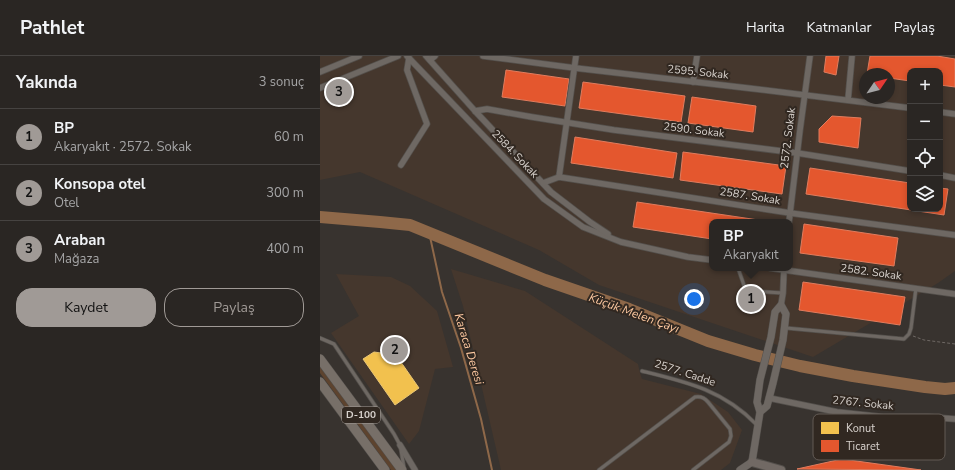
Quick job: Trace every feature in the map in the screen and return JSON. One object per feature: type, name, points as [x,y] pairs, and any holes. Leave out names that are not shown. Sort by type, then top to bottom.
[{"type":"highway","name":"D-100","points":[[320,359],[404,470]]},
{"type":"highway","name":"D-100","points":[[320,382],[385,470]]},
{"type":"main road","points":[[752,462],[781,470]]},
{"type":"street","points":[[320,72],[359,56]]},
{"type":"street","points":[[320,88],[398,56]]},
{"type":"street","points":[[428,58],[435,56]]},
{"type":"street","name":"2595. Sokak","points":[[484,56],[907,108]]},
{"type":"street","points":[[559,177],[576,56]]},
{"type":"street","points":[[693,82],[697,56]]},
{"type":"street","name":"2572. Sokak","points":[[789,219],[810,56]]},
{"type":"street","points":[[848,100],[852,56]]},
{"type":"street","points":[[401,165],[427,124],[407,70],[408,57]]},
{"type":"street","name":"2584. Sokak","points":[[408,57],[544,199],[583,227],[622,242],[688,257],[709,260]]},
{"type":"street","name":"2584. Sokak","points":[[428,58],[475,111],[551,192],[590,222],[622,242]]},
{"type":"street","name":"2590. Sokak","points":[[475,111],[487,109],[532,118],[797,153],[907,171]]},
{"type":"street","points":[[943,112],[955,114]]},
{"type":"street","points":[[943,176],[955,178]]},
{"type":"street","name":"2587. Sokak","points":[[543,183],[559,177],[790,213],[955,236]]},
{"type":"street","name":"2582. Sokak","points":[[793,270],[955,294]]},
{"type":"street","points":[[740,470],[752,462],[760,412],[757,402],[760,380],[771,337],[775,312],[781,305],[784,271]]},
{"type":"street","points":[[760,412],[767,406],[774,383],[783,340],[786,314],[781,305]]},
{"type":"street","name":"2767. Sokak","points":[[769,398],[837,412],[856,414]]},
{"type":"street","name":"2767. Sokak","points":[[945,418],[955,419]]},
{"type":"street","points":[[400,445],[415,470]]},
{"type":"lane","points":[[739,271],[746,291],[783,293]]},
{"type":"lane","points":[[784,328],[904,339],[910,334],[916,288]]},
{"type":"lane","points":[[320,338],[334,344],[394,434],[400,445],[404,470]]},
{"type":"lane","name":"2577. Cadde","points":[[642,371],[677,379],[699,386],[716,394],[751,419],[758,426]]},
{"type":"lane","points":[[599,470],[698,396],[704,398],[708,402],[730,429],[732,436],[729,442],[693,470]]},
{"type":"path","points":[[910,334],[915,338],[955,344]]},
{"type":"shaded area","points":[[320,56],[955,56],[955,271],[938,283],[813,357],[599,285],[539,250],[360,172],[320,180]]},
{"type":"shaded area","points":[[451,269],[525,291],[638,364],[642,379],[701,394],[728,412],[742,430],[730,463],[721,470],[501,470],[463,306]]},
{"type":"shaded area","points":[[336,274],[391,277],[410,286],[437,311],[453,367],[435,369],[419,431],[409,444],[331,333],[359,316]]},
{"type":"shaded area","points":[[320,367],[397,470],[391,470],[320,373]]},
{"type":"building: Konut","points":[[374,352],[396,355],[419,388],[395,405],[363,359]]},
{"type":"building: Ticaret","points":[[826,56],[839,56],[836,75],[824,72]]},
{"type":"building: Ticaret","points":[[870,56],[937,56],[955,59],[955,87],[943,85],[943,68],[907,68],[907,81],[895,79],[895,68],[868,68]]},
{"type":"building: Ticaret","points":[[506,70],[569,79],[565,106],[502,97]]},
{"type":"building: Ticaret","points":[[583,82],[685,96],[681,122],[579,108]]},
{"type":"building: Ticaret","points":[[692,97],[756,106],[753,132],[688,123]]},
{"type":"building: Ticaret","points":[[832,116],[861,118],[858,148],[819,142],[819,129]]},
{"type":"building: Ticaret","points":[[575,137],[677,153],[673,178],[571,163]]},
{"type":"building: Ticaret","points":[[683,152],[786,166],[782,194],[680,180]]},
{"type":"building: Ticaret","points":[[810,168],[907,183],[907,209],[806,194]]},
{"type":"building: Ticaret","points":[[943,188],[948,189],[944,215],[924,212],[943,212]]},
{"type":"building: Ticaret","points":[[637,202],[752,219],[709,219],[709,239],[633,227]]},
{"type":"building: Ticaret","points":[[804,224],[898,238],[894,266],[800,253]]},
{"type":"building: Ticaret","points":[[803,282],[905,297],[900,325],[799,310]]},
{"type":"building: Ticaret","points":[[838,460],[849,460],[921,470],[797,469]]},
{"type":"waterway","name":"Küçük Melen Çayı","points":[[320,217],[410,225],[545,280],[629,309],[708,341],[755,355],[800,366],[853,376],[925,387],[945,389],[955,388]]},
{"type":"waterway","name":"Karaca Deresi","points":[[429,232],[442,292],[461,348],[481,419],[492,470]]},
{"type":"place","name":"Araban","points":[[339,92]]},
{"type":"place","name":"BP","points":[[751,299]]},
{"type":"place","name":"Konsopa otel","points":[[395,350]]}]
